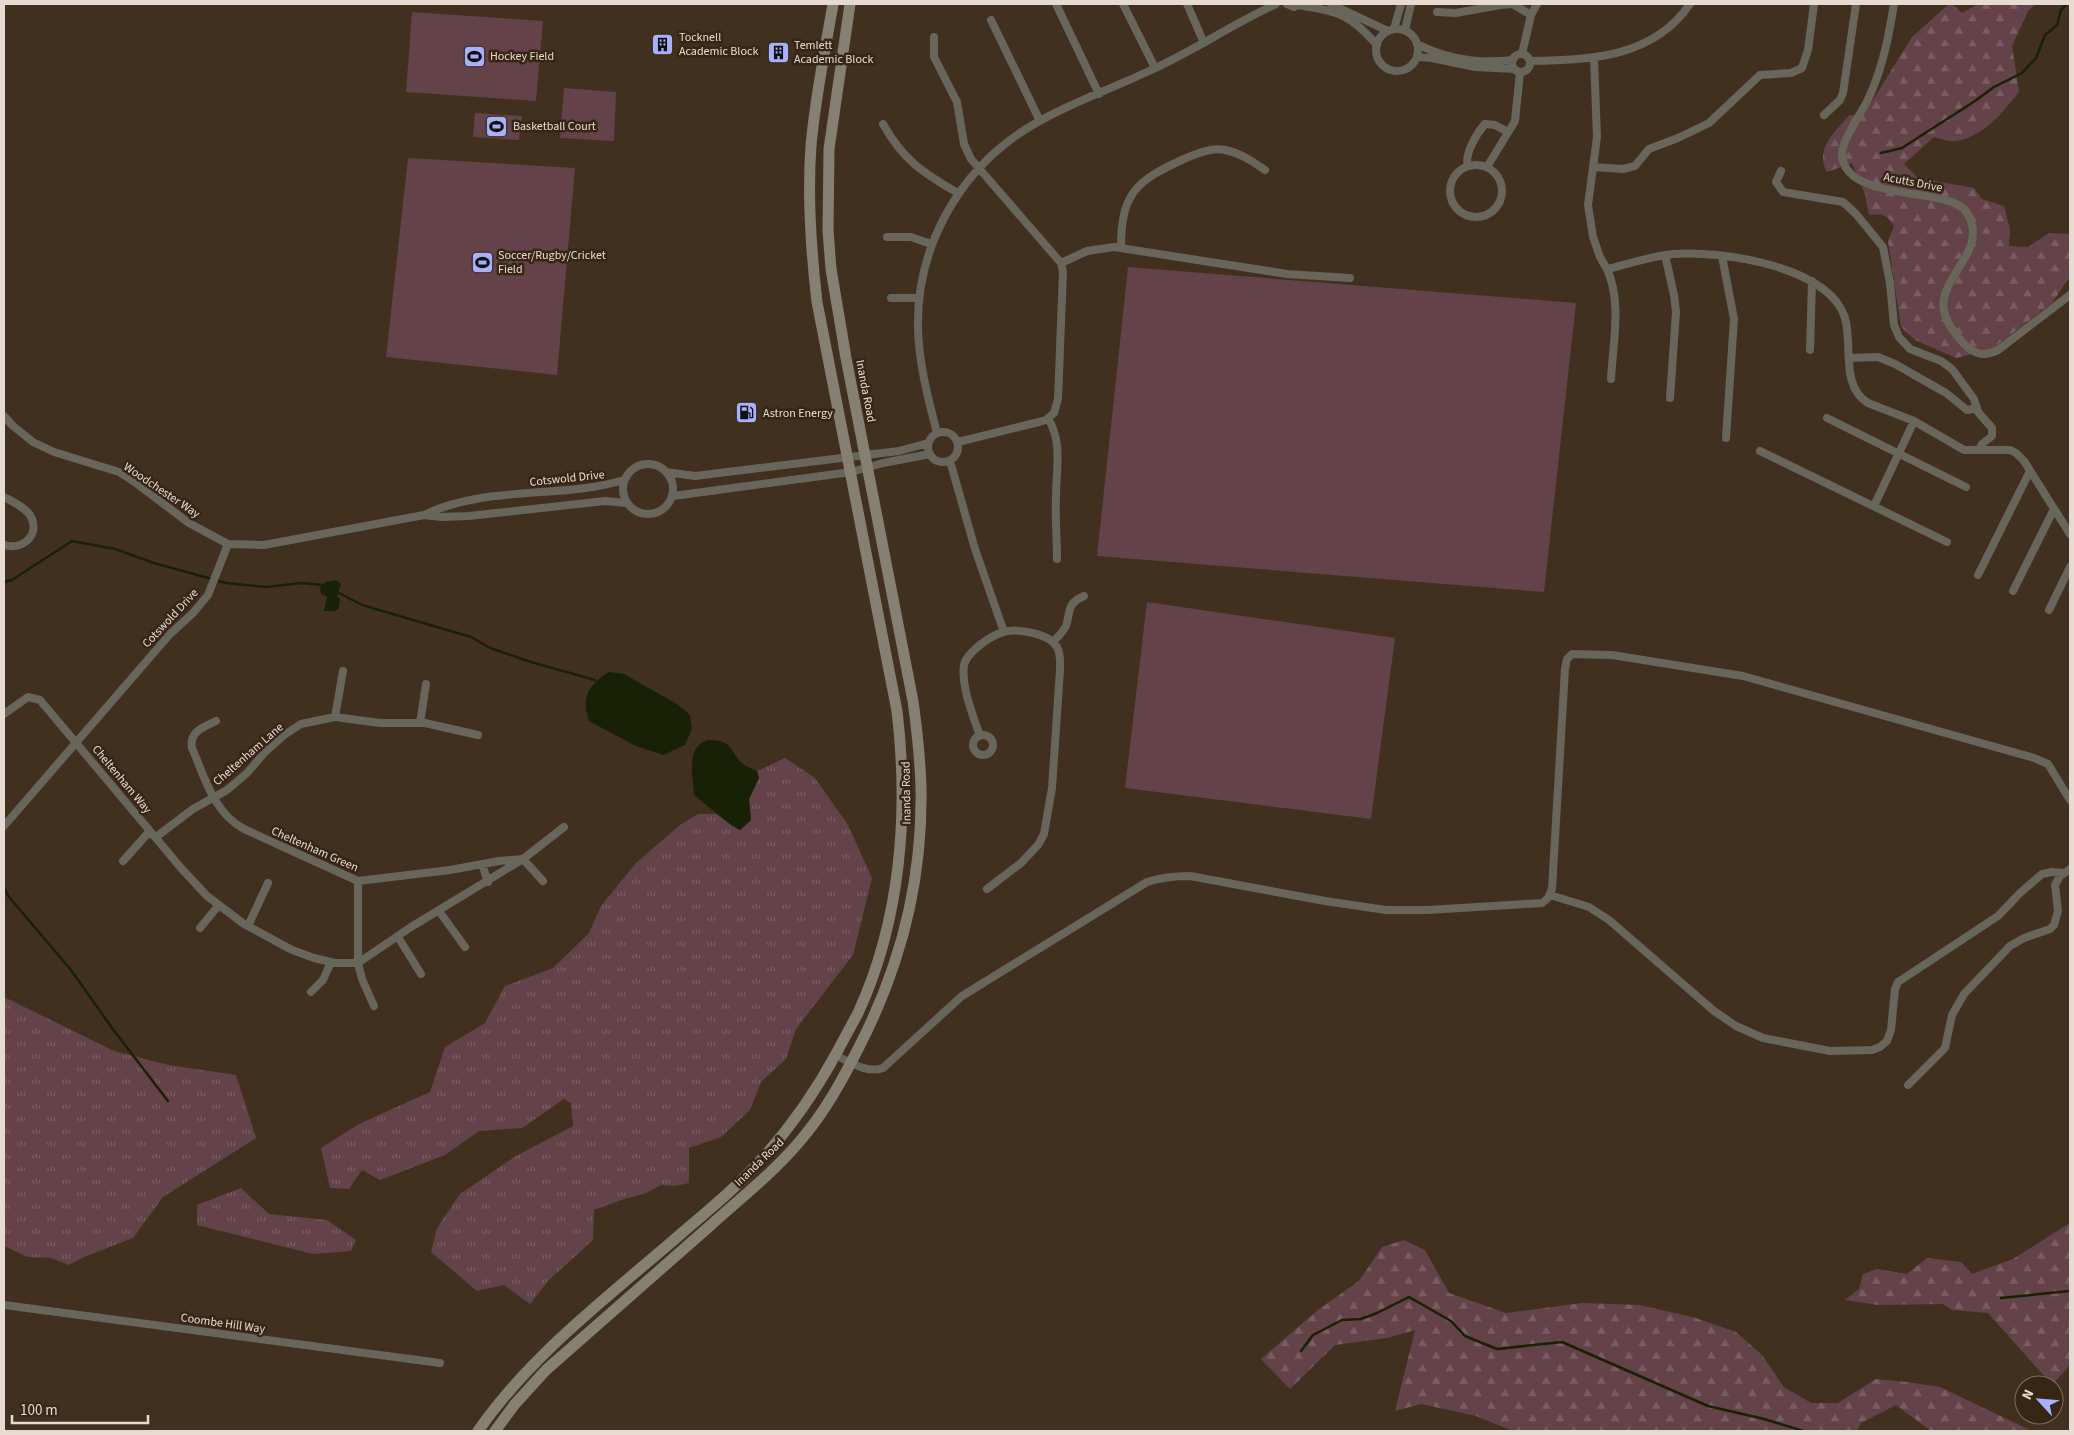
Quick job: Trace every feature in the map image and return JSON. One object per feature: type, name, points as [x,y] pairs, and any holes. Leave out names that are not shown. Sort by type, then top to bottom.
[{"type":"main road","name":"Inanda Road","points":[[478,1431],[505,1395],[545,1354],[700,1217],[761,1160],[816,1090],[835,1055],[857,1014],[883,946],[889,923],[898,868],[903,811],[902,761],[897,711],[817,302],[811,234],[811,147],[814,114],[833,4]]},
{"type":"main road","name":"Inanda Road","points":[[495,1431],[515,1404],[546,1370],[779,1164],[820,1115],[852,1063],[883,998],[900,945],[917,863],[921,803],[914,701],[835,301],[828,230],[829,149],[850,4]]},
{"type":"street","points":[[1056,4],[1099,94]]},
{"type":"street","points":[[1123,4],[1155,68]]},
{"type":"street","points":[[1187,4],[1204,43]]},
{"type":"street","points":[[937,433],[921,362],[918,331],[919,298],[931,244],[958,193],[978,167],[1019,134],[1040,121],[1155,68],[1204,43],[1260,8],[1276,4]]},
{"type":"street","points":[[1287,4],[1291,7],[1299,4],[1330,10],[1351,19],[1377,45]]},
{"type":"street","points":[[1331,4],[1391,30],[1404,30],[1415,38],[1417,58],[1408,68],[1394,71],[1382,64],[1376,52],[1379,38],[1391,30],[1401,4]]},
{"type":"street","points":[[1404,30],[1411,4]]},
{"type":"street","points":[[1437,12],[1456,14],[1513,4],[1531,15]]},
{"type":"street","points":[[1522,54],[1531,15],[1537,4]]},
{"type":"street","points":[[1530,61],[1594,59],[1628,50],[1651,40],[1675,22],[1690,4]]},
{"type":"street","points":[[1593,167],[1632,167],[1637,164],[1648,149],[1678,138],[1709,123],[1760,75],[1791,73],[1800,70],[1805,63],[1808,50],[1814,4]]},
{"type":"street","points":[[1824,115],[1840,100],[1843,93],[1856,4]]},
{"type":"street","name":"Acutts Drive","points":[[1894,4],[1885,52],[1869,97],[1845,142],[1843,160],[1854,175],[1874,186],[1905,194],[1946,200],[1959,205],[1966,212],[1972,227],[1971,242],[1945,293],[1942,306],[1946,320],[1956,335],[1974,352],[1982,355],[1992,353],[2070,295]]},
{"type":"street","points":[[991,20],[1040,121]]},
{"type":"street","points":[[934,37],[934,57],[957,102],[964,144],[971,159],[1061,263],[1063,272],[1059,394],[1054,412],[1048,418],[1027,426],[958,442]]},
{"type":"street","points":[[1417,44],[1435,52],[1460,59],[1486,62],[1513,60],[1516,56],[1522,54],[1528,56],[1530,61]]},
{"type":"street","points":[[1417,58],[1432,58],[1475,67],[1517,70],[1526,70],[1530,61]]},
{"type":"street","points":[[1594,59],[1597,129],[1588,198],[1590,223],[1600,257],[1607,268],[1614,296],[1615,318],[1611,379]]},
{"type":"street","points":[[1487,167],[1516,117],[1517,70],[1513,60]]},
{"type":"street","points":[[883,124],[900,151],[925,174],[958,193]]},
{"type":"street","points":[[1468,166],[1468,157],[1486,124],[1495,125],[1508,132]]},
{"type":"street","points":[[1121,248],[1122,223],[1130,196],[1140,183],[1158,172],[1197,154],[1218,149],[1242,155],[1265,170]]},
{"type":"street","points":[[1480,165],[1487,167],[1499,177],[1502,185],[1500,200],[1491,212],[1476,217],[1461,212],[1456,207],[1450,193],[1453,178],[1458,172],[1468,166],[1480,165]]},
{"type":"street","points":[[1781,171],[1776,182],[1783,192],[1846,203],[1883,247],[1890,283],[1894,325],[1899,337],[1910,349],[1949,366],[1970,394],[1980,415],[1991,425],[1992,431],[1991,437],[1982,444],[1979,450]]},
{"type":"street","points":[[887,238],[911,237],[931,244]]},
{"type":"street","points":[[1061,263],[1087,251],[1099,248],[1121,248],[1287,274],[1350,278]]},
{"type":"street","points":[[1607,268],[1665,256],[1706,254],[1784,269],[1812,281],[1832,296],[1841,308],[1847,325],[1852,381],[1858,395],[1868,402],[1914,421],[1959,448],[1968,451],[2013,451],[2021,457],[2070,534]]},
{"type":"street","points":[[1665,256],[1676,312],[1670,398]]},
{"type":"street","points":[[1722,256],[1734,319],[1726,438]]},
{"type":"street","points":[[1810,350],[1812,281]]},
{"type":"street","points":[[891,298],[919,298]]},
{"type":"street","points":[[1849,358],[1882,359],[1931,383],[1967,410],[1977,408]]},
{"type":"street","name":"Woodchester Way","points":[[4,416],[33,442],[54,452],[119,472],[189,523],[228,544]]},
{"type":"street","points":[[1048,418],[1055,429],[1058,445],[1056,496],[1057,559]]},
{"type":"street","points":[[1828,418],[1966,486]]},
{"type":"street","points":[[1874,506],[1914,421]]},
{"type":"street","points":[[948,432],[953,434],[958,442],[957,454],[950,461],[939,462],[930,454],[928,443],[931,437],[937,433],[948,432]]},
{"type":"street","points":[[666,472],[695,476],[865,456],[899,451],[928,443]]},
{"type":"street","points":[[1760,451],[1947,542]]},
{"type":"street","points":[[672,496],[851,472],[883,463],[930,454]]},
{"type":"street","points":[[950,461],[975,550],[1004,632]]},
{"type":"street","points":[[643,464],[660,467],[666,472],[673,483],[672,496],[663,510],[647,515],[632,509],[626,502],[623,495],[624,480],[635,467],[643,464]]},
{"type":"street","points":[[1978,575],[2030,471]]},
{"type":"street","name":"Cotswold Drive","points":[[4,826],[170,634],[202,602],[211,588],[228,544],[264,545],[424,515],[441,507],[462,502],[605,486],[624,480]]},
{"type":"street","points":[[524,494],[525,510]]},
{"type":"street","points":[[4,497],[24,509],[32,518],[33,527],[31,536],[25,543],[14,548],[4,545]]},
{"type":"street","name":"Cotswold Drive","points":[[424,515],[441,518],[605,501],[626,502]]},
{"type":"street","points":[[462,502],[464,516]]},
{"type":"street","points":[[2013,591],[2054,509]]},
{"type":"street","points":[[2049,610],[2070,567]]},
{"type":"street","points":[[1053,642],[1065,627],[1068,610],[1073,603],[1084,596]]},
{"type":"street","points":[[980,736],[968,698],[964,667],[966,659],[972,651],[1004,632],[1036,634],[1053,642],[1059,651],[1060,670],[1052,788],[1044,834],[1038,845],[1021,863],[987,889]]},
{"type":"street","points":[[835,1055],[870,1070],[883,1068],[962,996],[1125,895],[1147,882],[1159,878],[1190,876],[1325,901],[1386,910],[1428,910],[1542,903],[1550,895],[1554,858],[1565,669],[1567,659],[1572,654],[1612,655],[1743,676],[2034,758],[2048,764],[2070,800]]},
{"type":"street","points":[[335,716],[343,671]]},
{"type":"street","points":[[420,723],[426,684]]},
{"type":"street","name":"Cheltenham Way","points":[[4,714],[28,697],[36,697],[40,700],[181,868],[218,906],[248,926],[292,950],[331,962],[358,963]]},
{"type":"street","name":"Cheltenham Lane","points":[[153,834],[227,790],[284,734],[301,724],[335,716],[380,724],[420,723],[444,726],[478,735]]},
{"type":"street","name":"Cheltenham Green","points":[[216,720],[196,732],[191,741],[213,798],[233,823],[358,881],[409,876],[523,859]]},
{"type":"street","points":[[358,963],[523,859],[564,827]]},
{"type":"street","name":"Cheltenham Way","points":[[123,861],[153,834]]},
{"type":"street","points":[[523,859],[543,881]]},
{"type":"street","points":[[482,864],[488,882]]},
{"type":"street","points":[[1550,895],[1589,907],[1609,920],[1714,1011],[1747,1032],[1774,1040],[1830,1050],[1872,1050],[1887,1041],[1891,1030],[1894,989],[1898,982],[1998,916],[2042,874],[2067,871]]},
{"type":"street","points":[[1908,1084],[1945,1048],[1952,1015],[1964,994],[2010,946],[2024,938],[2050,929],[2054,925],[2058,911],[2054,888],[2056,882],[2067,871]]},
{"type":"street","points":[[358,881],[358,963],[362,979],[374,1006]]},
{"type":"street","points":[[248,926],[268,883]]},
{"type":"street","points":[[200,928],[218,906]]},
{"type":"street","points":[[439,911],[465,947]]},
{"type":"street","points":[[398,937],[421,974]]},
{"type":"street","points":[[311,992],[322,980],[331,962]]},
{"type":"street","name":"Coombe Hill Way","points":[[4,1305],[440,1363]]},
{"type":"green space","points":[[1949,4],[1952,4],[1962,13],[1978,4],[2036,4],[2028,11],[2012,46],[2019,92],[2000,115],[1984,129],[1967,139],[1957,141],[1934,137],[1904,164],[1918,178],[1974,188],[1982,199],[2004,206],[2010,229],[2009,246],[2028,247],[2049,233],[2070,234],[2070,276],[2052,303],[1992,349],[1956,358],[1915,340],[1901,327],[1888,241],[1894,226],[1884,216],[1869,215],[1865,194],[1852,163],[1827,172],[1823,156],[1828,141],[1850,115],[1863,116],[1912,37]]},
{"type":"green space","name":"Hockey Field","points":[[412,12],[543,21],[536,101],[406,92]]},
{"type":"green space","points":[[564,88],[616,92],[614,141],[560,138]]},
{"type":"green space","name":"Basketball Court","points":[[475,113],[522,116],[519,140],[473,137]]},
{"type":"green space","name":"Soccer/Rugby/Cricket Field","points":[[408,158],[575,168],[557,375],[386,357]]},
{"type":"green space","points":[[1128,267],[1576,303],[1544,592],[1097,556]]},
{"type":"green space","points":[[1147,602],[1395,638],[1371,819],[1125,788]]},
{"type":"green space","points":[[785,758],[815,778],[848,825],[872,878],[853,955],[796,1029],[786,1059],[761,1082],[750,1110],[721,1137],[689,1148],[689,1183],[675,1186],[661,1185],[646,1193],[594,1210],[593,1240],[549,1280],[530,1304],[504,1285],[477,1291],[431,1252],[437,1228],[460,1194],[516,1156],[573,1126],[571,1103],[564,1099],[522,1128],[479,1131],[445,1155],[380,1180],[362,1170],[349,1189],[330,1188],[321,1148],[359,1124],[430,1092],[445,1047],[485,1023],[505,986],[553,968],[589,933],[601,906],[636,863],[680,825],[698,814],[716,814],[740,830],[751,820],[749,799],[759,778],[757,771]]},
{"type":"green space","points":[[4,997],[114,1051],[169,1065],[236,1075],[256,1138],[163,1197],[133,1238],[84,1257],[69,1265],[51,1258],[28,1257],[4,1246]]},
{"type":"green space","points":[[241,1188],[269,1214],[327,1220],[356,1240],[351,1251],[313,1254],[197,1225],[197,1205]]},
{"type":"green space","points":[[2070,1223],[2070,1365],[2061,1375],[2043,1375],[1988,1313],[1952,1310],[1943,1304],[1878,1305],[1845,1300],[1859,1289],[1863,1274],[1877,1269],[1907,1274],[1927,1258],[1961,1262],[1972,1274],[2013,1259]]},
{"type":"green space","points":[[1404,1240],[1425,1250],[1449,1293],[1506,1313],[1582,1303],[1640,1305],[1696,1318],[1736,1332],[1762,1355],[1784,1387],[1811,1403],[1838,1403],[1876,1379],[1907,1382],[1940,1387],[2014,1422],[2014,1425],[2019,1425],[2032,1431],[1931,1431],[1896,1405],[1861,1423],[1857,1431],[1513,1431],[1476,1416],[1421,1404],[1395,1411],[1415,1330],[1387,1338],[1335,1345],[1290,1389],[1261,1359],[1318,1310],[1359,1281],[1382,1247]]},
{"type":"shaded area","points":[[336,580],[341,584],[337,596],[340,599],[339,608],[335,611],[324,611],[327,597],[321,594],[320,587],[326,582]]},
{"type":"shaded area","points":[[609,672],[624,674],[677,704],[690,715],[692,729],[685,745],[663,755],[636,746],[589,721],[586,705],[588,692],[596,682]]},
{"type":"shaded area","points":[[708,740],[724,742],[741,762],[757,771],[759,778],[749,799],[751,820],[740,830],[694,795],[693,756],[701,743]]},
{"type":"waterway","points":[[1881,153],[1902,148],[1994,87],[2022,73],[2036,58],[2045,35],[2057,25],[2061,10],[2067,4]]},
{"type":"waterway","points":[[4,582],[12,580],[72,541],[115,549],[154,563],[226,583],[266,587],[302,583],[323,585]]},
{"type":"waterway","points":[[335,591],[362,605],[471,637],[490,648],[595,680]]},
{"type":"waterway","points":[[4,888],[9,897],[71,970],[112,1028],[168,1101]]},
{"type":"waterway","points":[[2001,1298],[2070,1291]]},
{"type":"waterway","points":[[1301,1351],[1313,1335],[1342,1320],[1361,1319],[1409,1297],[1451,1321],[1465,1336],[1497,1349],[1562,1342],[1708,1406],[1764,1419],[1803,1431]]},
{"type":"place","name":"Tocknell Academic Block","points":[[663,44]]},
{"type":"place","name":"Temlett Academic Block","points":[[778,52]]},
{"type":"place","name":"Hockey Field","points":[[474,56]]},
{"type":"place","name":"Basketball Court","points":[[497,126]]},
{"type":"place","name":"Soccer/Rugby/Cricket Field","points":[[482,262]]},
{"type":"place","name":"Astron Energy","points":[[747,413]]}]
